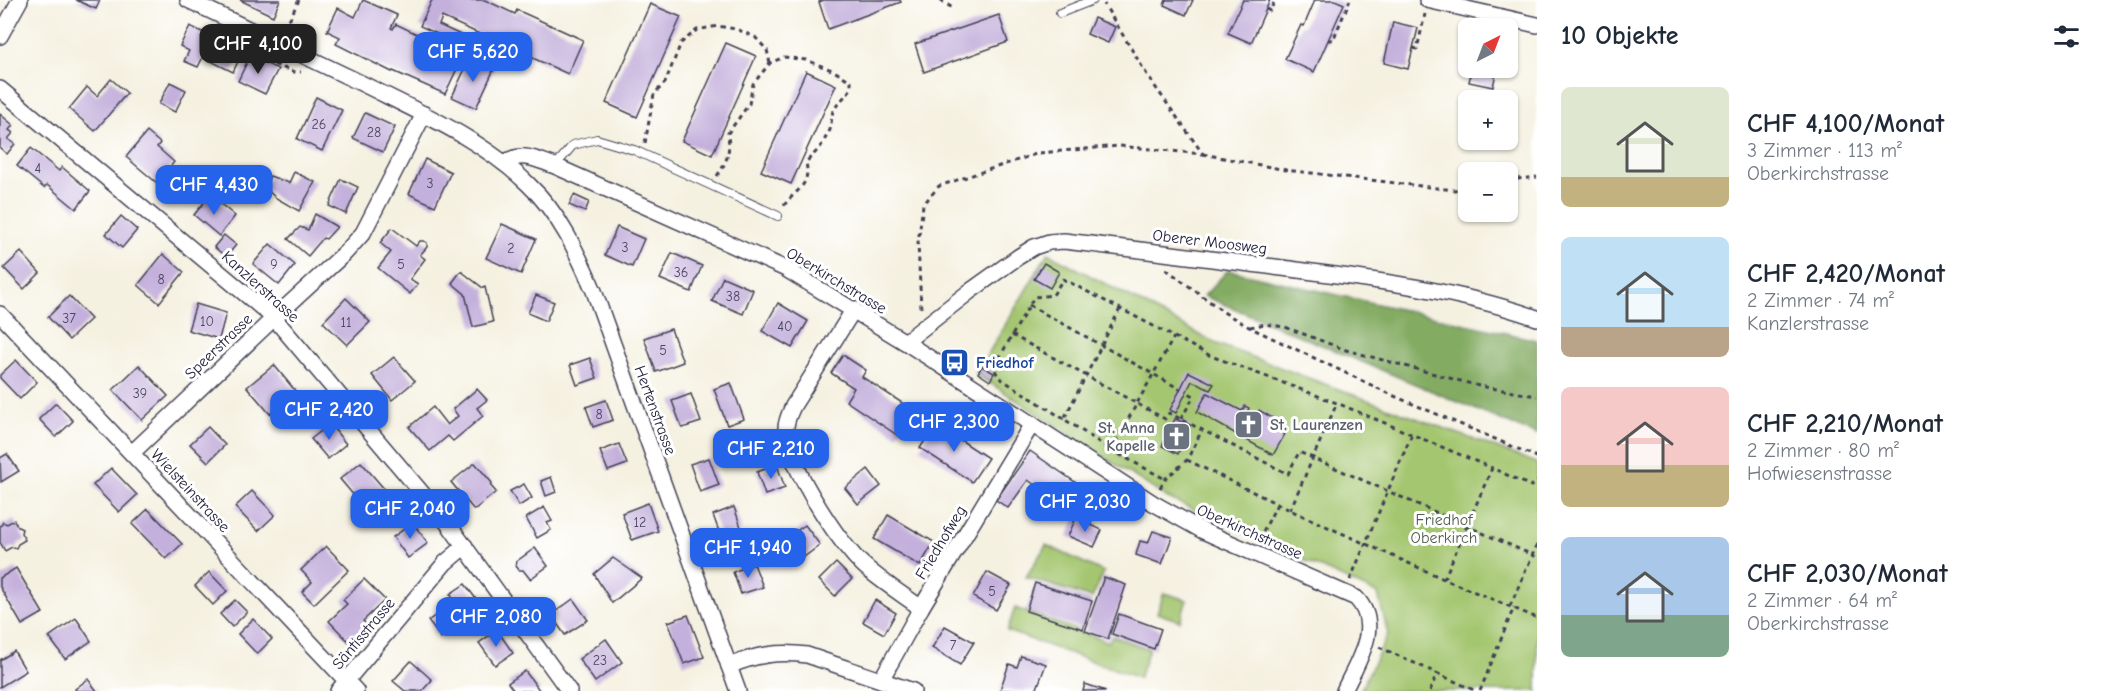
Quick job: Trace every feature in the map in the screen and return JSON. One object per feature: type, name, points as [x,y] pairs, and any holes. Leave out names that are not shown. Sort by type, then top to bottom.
[{"type":"street","points":[[0,36],[20,0]]},
{"type":"street","points":[[188,0],[424,114],[504,164]]},
{"type":"street","points":[[1427,0],[1537,25]]},
{"type":"street","name":"Kanzlerstrasse","points":[[0,88],[274,318],[465,546],[569,691]]},
{"type":"street","name":"Speerstrasse","points":[[132,453],[345,253],[363,233],[424,114]]},
{"type":"street","name":"Oberkirchstrasse","points":[[504,164],[512,158],[524,156],[555,166],[786,268],[854,309],[1152,503],[1203,531],[1356,598],[1367,613],[1369,622],[1366,641],[1344,691]]},
{"type":"street","name":"Hertenstrasse","points":[[504,164],[528,184],[551,210],[567,232],[581,261],[594,291],[738,691]]},
{"type":"street","name":"Oberer Moosweg","points":[[905,342],[993,274],[1035,247],[1050,242],[1064,241],[1420,287],[1496,303],[1537,318]]},
{"type":"street","points":[[854,309],[788,416],[786,429],[808,490],[841,539],[856,558],[881,580],[921,608]]},
{"type":"street","name":"Wielsteinstrasse","points":[[0,314],[132,453],[346,688]]},
{"type":"street","name":"Friedhofweg","points":[[881,680],[921,608],[1032,424]]},
{"type":"street","name":"Säntisstrasse","points":[[346,688],[445,563],[465,546]]},
{"type":"street","points":[[729,666],[757,656],[789,652],[807,655],[913,691]]},
{"type":"lane","points":[[1060,13],[1093,0]]},
{"type":"lane","points":[[555,166],[573,145],[597,139],[644,155],[778,216]]},
{"type":"path","points":[[282,34],[299,0]]},
{"type":"path","points":[[940,0],[954,9]]},
{"type":"path","points":[[1101,0],[1149,78],[1203,154]]},
{"type":"path","points":[[1266,9],[1270,11],[1275,0]]},
{"type":"path","points":[[1328,40],[1333,40],[1350,0]]},
{"type":"path","points":[[644,155],[654,94],[665,83],[681,43],[697,30],[718,26],[736,29],[755,37],[767,50],[770,63]]},
{"type":"path","points":[[1413,48],[1417,49],[1422,27]]},
{"type":"path","points":[[711,185],[725,164],[730,150],[728,133],[749,104],[753,84],[770,63],[784,57],[806,60],[832,70],[851,81],[851,89],[833,110],[830,130],[820,148],[806,162],[808,173],[804,186],[784,204],[778,216]]},
{"type":"path","points":[[926,325],[922,314],[918,243],[923,205],[939,186],[1039,153],[1119,146],[1203,154],[1286,170],[1458,189]]},
{"type":"path","points":[[1518,179],[1537,177]]},
{"type":"path","points":[[1148,251],[1156,262],[1225,313],[1249,327],[1392,395],[1537,457]]},
{"type":"path","points":[[990,371],[1034,297],[1053,295],[1062,279],[1211,356],[1337,403],[1532,486],[1537,481]]},
{"type":"path","points":[[1029,305],[1180,389]]},
{"type":"path","points":[[1064,419],[1120,309]]},
{"type":"path","points":[[1249,327],[1265,324],[1285,327],[1346,350],[1479,386],[1537,396]]},
{"type":"path","points":[[1012,335],[1165,419],[1169,413],[1288,474],[1299,452],[1537,557]]},
{"type":"path","points":[[1111,450],[1174,337]]},
{"type":"path","points":[[994,367],[998,377],[1111,450],[1165,479]]},
{"type":"path","points":[[1181,419],[1194,396],[1187,392]]},
{"type":"path","points":[[1290,510],[1337,403]]},
{"type":"path","points":[[1152,503],[1165,479],[1187,460],[1202,430]]},
{"type":"path","points":[[1345,593],[1412,434]]},
{"type":"path","points":[[1187,460],[1365,544],[1537,618]]},
{"type":"path","points":[[1444,579],[1492,468]]},
{"type":"path","points":[[1252,552],[1277,504]]},
{"type":"path","points":[[1366,641],[1478,691],[1537,545]]},
{"type":"path","points":[[1430,691],[1437,673]]},
{"type":"green space","name":"Friedhof Oberkirch","points":[[1048,253],[1217,344],[1537,463],[1537,691],[1360,691],[1388,634],[1378,594],[1166,497],[976,374]]},
{"type":"green space","points":[[1228,270],[1537,340],[1537,435],[1204,296]]},
{"type":"green space","points":[[1046,545],[1104,572],[1092,598],[1026,577]]},
{"type":"green space","points":[[1164,593],[1187,600],[1180,621],[1157,613]]},
{"type":"green space","points":[[1015,608],[1109,642],[1112,636],[1149,649],[1139,678],[1007,631]]},
{"type":"building","points":[[76,0],[100,0],[96,9]]},
{"type":"building","points":[[240,0],[280,0],[273,16]]},
{"type":"building","points":[[363,0],[397,15],[391,28],[393,29],[396,24],[463,56],[445,94],[392,72],[336,44],[340,37],[327,31],[338,8],[355,17]]},
{"type":"building","points":[[432,0],[485,0],[515,14],[517,10],[583,40],[568,74],[442,17],[439,25],[498,52],[494,60],[420,26]]},
{"type":"building","points":[[824,0],[900,0],[901,2],[828,29],[819,2]]},
{"type":"building","points":[[1166,0],[1193,0],[1186,15],[1164,5]]},
{"type":"building","points":[[1243,0],[1270,0],[1251,43],[1228,33]]},
{"type":"building","points":[[1315,0],[1335,0],[1344,4],[1314,72],[1285,59],[1301,25],[1304,26]]},
{"type":"building","points":[[650,4],[681,17],[637,117],[606,103]]},
{"type":"building","points":[[999,15],[1008,42],[924,72],[915,44]]},
{"type":"building","points":[[1094,18],[1115,27],[1108,43],[1087,34]]},
{"type":"building","points":[[1393,22],[1418,28],[1408,69],[1384,63]]},
{"type":"building","points":[[190,26],[210,36],[203,49],[206,51],[212,38],[242,53],[233,72],[203,57],[198,67],[184,61],[189,51],[180,46]]},
{"type":"building","points":[[726,43],[756,56],[712,155],[682,141]]},
{"type":"building","points":[[250,56],[278,69],[265,94],[238,81]]},
{"type":"building","points":[[470,58],[494,69],[476,108],[452,97]]},
{"type":"building","points":[[806,71],[836,85],[791,184],[761,171]]},
{"type":"building","points":[[1470,78],[1495,78],[1493,87],[1469,82]]},
{"type":"building","points":[[111,79],[127,93],[95,131],[69,109],[87,87],[97,96]]},
{"type":"building","points":[[170,82],[186,90],[175,112],[159,104]]},
{"type":"building","points":[[316,97],[342,110],[322,151],[297,139]]},
{"type":"building","points":[[365,113],[395,127],[383,152],[353,138]]},
{"type":"building","points":[[0,114],[13,125],[9,130],[13,133],[8,139],[15,144],[7,154],[0,148]]},
{"type":"building","points":[[147,132],[160,143],[157,147],[174,162],[157,183],[126,157]]},
{"type":"building","points":[[31,148],[59,171],[62,167],[90,191],[76,209],[47,185],[44,188],[17,166]]},
{"type":"building","points":[[425,159],[451,172],[435,206],[409,194]]},
{"type":"building","points":[[294,172],[315,182],[299,211],[276,198],[264,187],[270,176],[289,183]]},
{"type":"building","points":[[341,179],[358,187],[346,214],[329,206]]},
{"type":"building","points":[[210,195],[235,216],[219,236],[194,215]]},
{"type":"building","points":[[574,195],[589,202],[585,212],[569,205]]},
{"type":"building","points":[[315,214],[337,227],[326,239],[323,238],[308,256],[288,239],[300,227],[308,230]]},
{"type":"building","points":[[121,216],[137,230],[122,248],[106,234]]},
{"type":"building","points":[[502,224],[536,239],[521,274],[486,258]]},
{"type":"building","points":[[617,227],[644,239],[632,267],[605,255]]},
{"type":"building","points":[[392,228],[416,246],[420,241],[427,243],[427,247],[420,255],[425,259],[410,279],[418,284],[410,294],[378,268],[391,252],[380,243]]},
{"type":"building","points":[[224,235],[236,245],[226,257],[214,247]]},
{"type":"building","points":[[270,244],[295,265],[279,285],[253,264]]},
{"type":"building","points":[[21,252],[40,273],[24,289],[4,268]]},
{"type":"building","points":[[672,253],[702,266],[691,292],[660,279]]},
{"type":"building","points":[[163,254],[184,272],[159,303],[138,285]]},
{"type":"building","points":[[1044,263],[1059,272],[1050,288],[1034,279]]},
{"type":"building","points":[[461,271],[483,288],[485,287],[493,322],[473,327],[465,294],[452,283]]},
{"type":"building","points":[[723,277],[753,290],[743,314],[712,301]]},
{"type":"building","points":[[536,295],[554,302],[546,321],[528,313]]},
{"type":"building","points":[[69,296],[91,319],[69,340],[48,317]]},
{"type":"building","points":[[346,298],[370,322],[347,345],[323,322]]},
{"type":"building","points":[[778,303],[808,321],[792,348],[762,331]]},
{"type":"building","points":[[196,304],[226,313],[219,339],[188,330]]},
{"type":"building","points":[[671,329],[683,362],[656,372],[644,338]]},
{"type":"building","points":[[843,355],[866,370],[862,377],[913,410],[897,435],[846,401],[854,388],[831,373]]},
{"type":"building","points":[[394,357],[415,381],[392,400],[372,375]]},
{"type":"building","points":[[590,358],[597,378],[577,385],[570,365]]},
{"type":"building","points":[[16,360],[37,382],[20,399],[0,378],[0,375]]},
{"type":"building","points":[[139,365],[168,396],[142,420],[113,390]]},
{"type":"building","points":[[274,365],[306,404],[295,413],[285,401],[270,414],[247,387]]},
{"type":"building","points":[[982,366],[994,373],[990,381],[978,373]]},
{"type":"building","points":[[1189,372],[1214,384],[1210,390],[1192,381],[1176,413],[1170,410]]},
{"type":"building","points":[[731,383],[744,419],[727,425],[714,389]]},
{"type":"building","points":[[477,389],[487,400],[477,408],[483,416],[453,441],[448,436],[430,451],[409,427],[433,407],[447,425],[458,416],[453,409]]},
{"type":"building","name":"St. Laurenzen","points":[[1207,393],[1242,411],[1245,406],[1249,408],[1247,413],[1255,418],[1259,410],[1281,423],[1277,430],[1285,434],[1273,455],[1197,412]]},
{"type":"building","points":[[691,394],[701,422],[682,428],[672,401]]},
{"type":"building","points":[[606,400],[613,420],[593,427],[586,407]]},
{"type":"building","points":[[56,403],[73,421],[56,437],[39,419]]},
{"type":"building","name":"St. Anna Kapelle","points":[[1175,419],[1190,425],[1178,454],[1162,446]]},
{"type":"building","points":[[330,424],[346,444],[328,459],[311,439]]},
{"type":"building","points":[[936,424],[988,458],[972,482],[920,448]]},
{"type":"building","points":[[208,427],[225,445],[208,462],[190,444]]},
{"type":"building","points":[[619,444],[627,464],[608,471],[600,451]]},
{"type":"building","points":[[1030,451],[1085,489],[1070,510],[1028,480],[1008,508],[996,500]]},
{"type":"building","points":[[7,454],[19,471],[1,482],[0,458]]},
{"type":"building","points":[[709,458],[719,485],[700,492],[690,464]]},
{"type":"building","points":[[361,462],[386,491],[365,509],[340,479]]},
{"type":"building","points":[[475,463],[492,483],[490,485],[496,492],[474,510],[451,482]]},
{"type":"building","points":[[777,465],[785,488],[765,495],[757,472]]},
{"type":"building","points":[[111,468],[137,495],[119,512],[93,485]]},
{"type":"building","points":[[868,469],[881,486],[858,504],[845,488]]},
{"type":"building","points":[[551,477],[556,492],[546,496],[541,481]]},
{"type":"building","points":[[524,484],[532,498],[519,506],[510,491]]},
{"type":"building","points":[[252,491],[275,515],[258,531],[235,507]]},
{"type":"building","points":[[648,503],[658,531],[632,540],[622,513]]},
{"type":"building","points":[[544,507],[552,521],[547,523],[551,530],[537,538],[526,518]]},
{"type":"building","points":[[734,507],[742,530],[721,537],[713,515]]},
{"type":"building","points":[[148,509],[182,544],[166,559],[132,524]]},
{"type":"building","points":[[888,515],[934,542],[920,566],[874,539]]},
{"type":"building","points":[[1076,518],[1102,530],[1094,547],[1068,536]]},
{"type":"building","points":[[14,520],[22,529],[21,533],[25,540],[16,548],[12,547],[5,551],[0,542],[0,527],[3,522],[7,524]]},
{"type":"building","points":[[413,523],[428,543],[408,558],[393,537]]},
{"type":"building","points":[[805,525],[820,545],[800,560],[785,539]]},
{"type":"building","points":[[1153,531],[1172,537],[1162,564],[1136,555],[1140,541],[1148,543]]},
{"type":"building","points":[[326,546],[349,570],[314,604],[302,592],[312,582],[301,570]]},
{"type":"building","points":[[535,548],[548,566],[530,579],[523,570],[519,570],[516,566],[517,561]]},
{"type":"building","points":[[613,558],[642,578],[612,603],[594,574]]},
{"type":"building","points":[[836,563],[852,579],[835,596],[819,580]]},
{"type":"building","points":[[754,564],[763,587],[741,594],[733,572]]},
{"type":"building","points":[[16,568],[43,613],[22,625],[0,587],[0,578]]},
{"type":"building","points":[[209,572],[227,591],[213,605],[195,586]]},
{"type":"building","points":[[987,572],[1011,585],[996,610],[973,597]]},
{"type":"building","points":[[1104,577],[1126,585],[1108,639],[1085,631]]},
{"type":"building","points":[[364,579],[385,600],[363,621],[367,625],[349,642],[329,621],[347,604],[343,600]]},
{"type":"building","points":[[1035,583],[1092,601],[1083,629],[1026,611]]},
{"type":"building","points":[[465,584],[482,607],[441,638],[428,621],[455,601],[450,594]]},
{"type":"building","points":[[573,599],[588,620],[565,635],[551,615]]},
{"type":"building","points":[[235,600],[247,612],[232,627],[220,614]]},
{"type":"building","points":[[875,600],[896,613],[884,634],[863,622]]},
{"type":"building","points":[[1119,614],[1161,629],[1154,649],[1112,634]]},
{"type":"building","points":[[688,615],[704,657],[684,664],[668,622]]},
{"type":"building","points":[[76,618],[91,641],[65,659],[49,637]]},
{"type":"building","points":[[253,619],[272,639],[257,654],[238,634]]},
{"type":"building","points":[[945,626],[974,642],[960,665],[932,648]]},
{"type":"building","points":[[497,630],[513,653],[495,665],[479,643]]},
{"type":"building","points":[[606,639],[622,662],[595,682],[579,659]]},
{"type":"building","points":[[14,651],[26,671],[0,687],[0,660]]},
{"type":"building","points":[[1021,656],[1046,664],[1036,691],[1000,690],[1009,664],[1017,667]]},
{"type":"building","points":[[411,661],[432,680],[422,691],[405,691],[393,681]]},
{"type":"building","points":[[525,671],[540,691],[514,691],[508,683]]},
{"type":"building","points":[[88,679],[97,691],[77,691],[75,689]]},
{"type":"building","points":[[1085,684],[1106,691],[1083,691]]},
{"type":"place","name":"Friedhof","points":[[955,362]]},
{"type":"place","name":"St. Laurenzen","points":[[1249,424]]},
{"type":"place","name":"St. Anna Kapelle","points":[[1176,436]]}]
